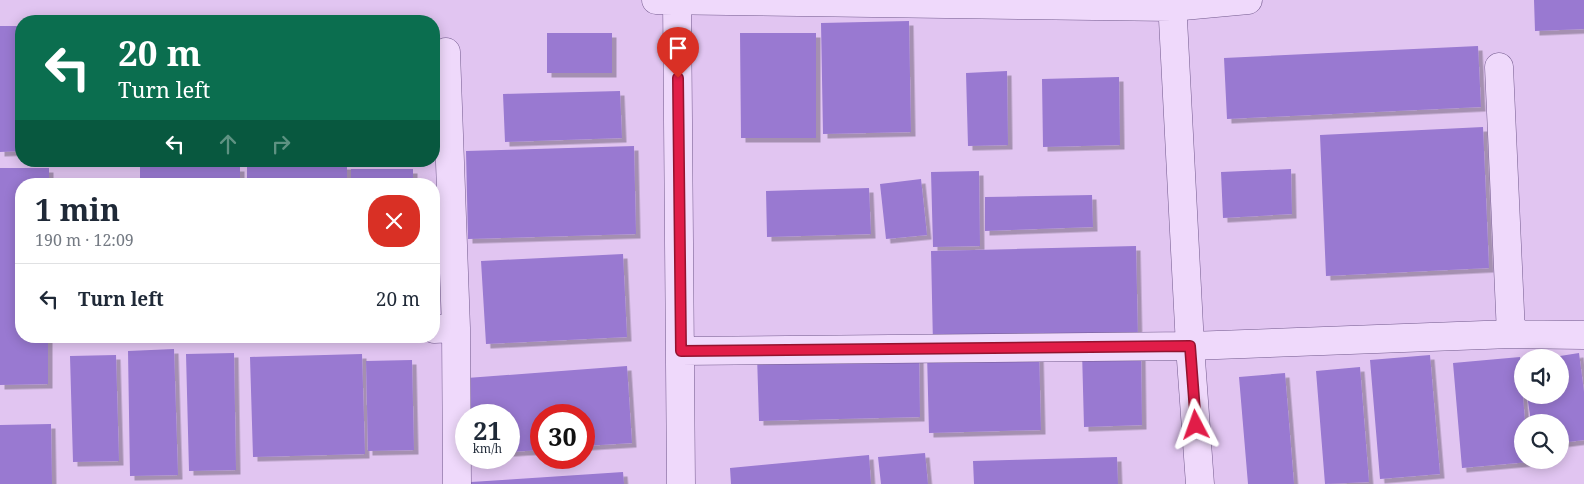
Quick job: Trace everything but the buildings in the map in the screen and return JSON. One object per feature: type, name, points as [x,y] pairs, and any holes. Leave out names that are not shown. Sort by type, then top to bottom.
[{"type":"street","points":[[656,0],[1172,4],[1248,0]]},
{"type":"street","points":[[677,0],[681,484]]},
{"type":"street","points":[[1172,4],[1190,346],[1200,484]]},
{"type":"street","points":[[446,52],[445,328],[457,484]]},
{"type":"street","points":[[1499,67],[1511,334]]},
{"type":"street","points":[[681,351],[1190,346],[1511,334],[1584,335]]},
{"type":"route","points":[[678,78],[681,351],[1190,346],[1196,425]]}]
